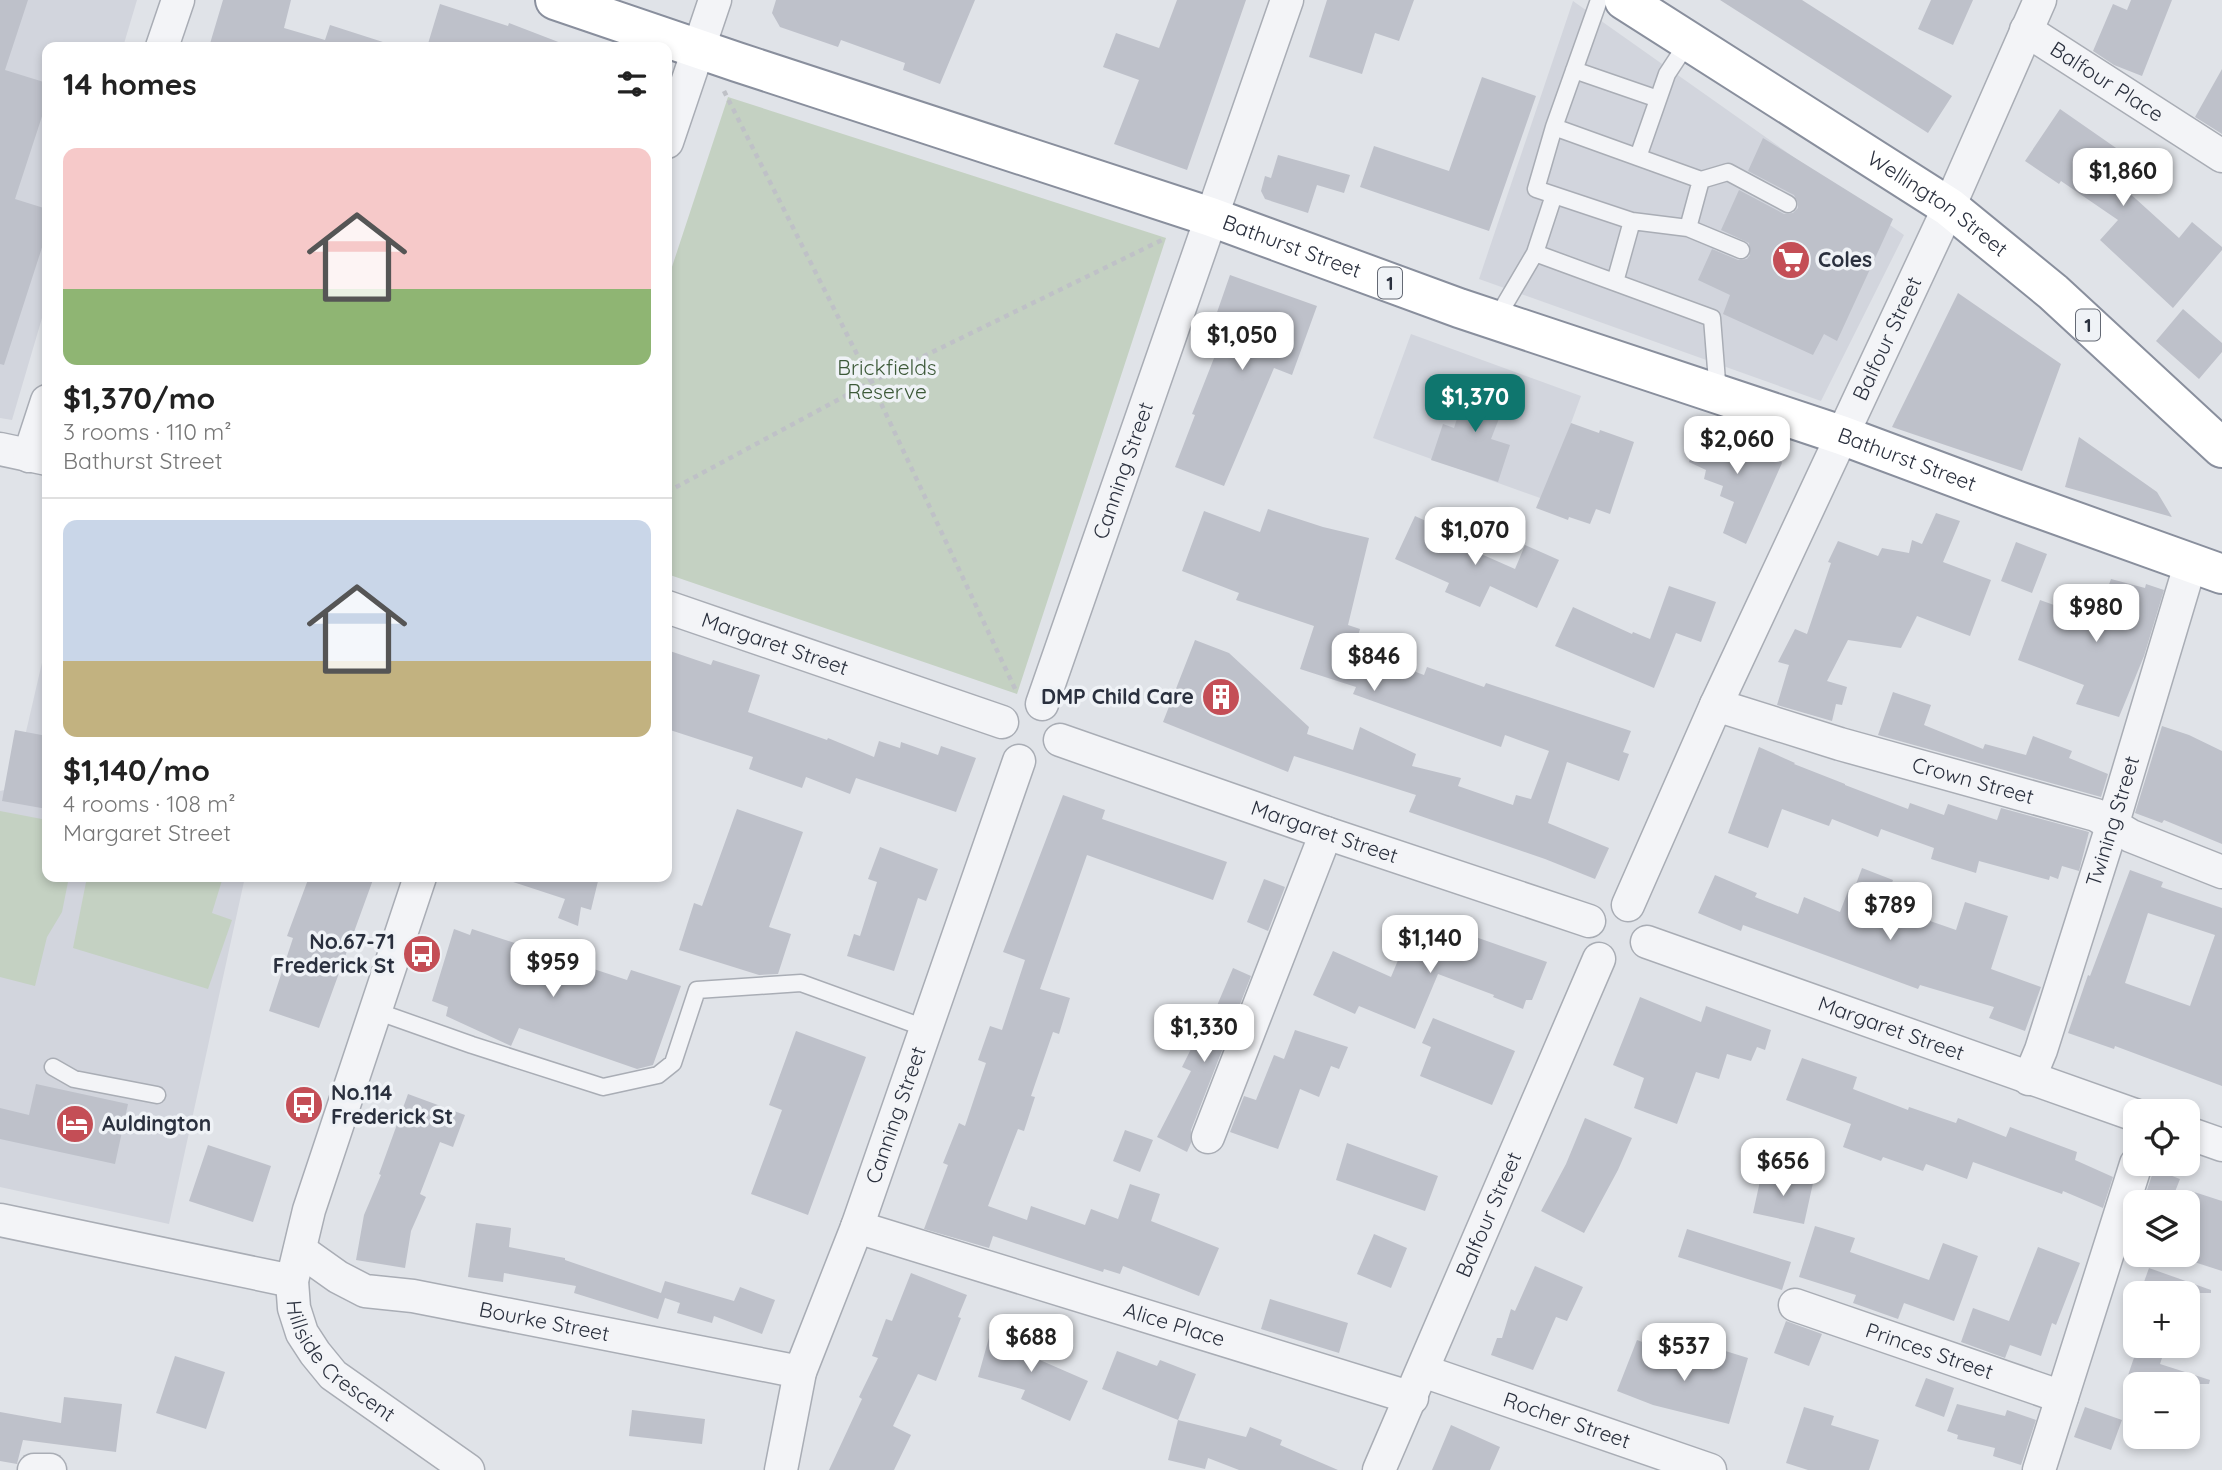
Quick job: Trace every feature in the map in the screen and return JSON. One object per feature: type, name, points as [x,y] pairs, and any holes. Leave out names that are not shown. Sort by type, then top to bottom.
[{"type":"highway","name":"Wellington Street","points":[[1624,0],[1949,207],[2053,292],[2222,448]]},
{"type":"highway","name":"Bathurst Street","points":[[565,2],[698,49],[1210,218],[1495,320],[1842,435],[2206,568]]},
{"type":"street","points":[[164,42],[178,0]]},
{"type":"street","points":[[672,127],[715,0]]},
{"type":"street","name":"Canning Street","points":[[1030,699],[1210,218],[1287,0]]},
{"type":"street","name":"Balfour Street","points":[[1629,905],[1716,705],[1949,207],[2039,0]]},
{"type":"street","name":"Balfour Place","points":[[2026,30],[2222,156]]},
{"type":"street","points":[[25,455],[42,413]]},
{"type":"street","name":"Twining Street","points":[[2029,1079],[2112,826],[2206,568]]},
{"type":"street","name":"Margaret Street","points":[[672,609],[1002,722]]},
{"type":"street","points":[[1030,699],[1056,714],[1061,731],[1060,740],[1049,757],[1040,762],[1019,761],[1004,749],[1000,731],[1002,722],[1006,713],[1030,699]]},
{"type":"street","name":"Crown Street","points":[[1716,705],[1840,744],[2096,816],[2131,836],[2222,872]]},
{"type":"street","name":"Margaret Street","points":[[1060,740],[1326,833],[1589,920]]},
{"type":"street","name":"Canning Street","points":[[781,1470],[800,1372],[857,1227],[1019,761]]},
{"type":"street","points":[[1208,1137],[1326,833]]},
{"type":"street","name":"Hillside Crescent","points":[[418,882],[309,1210],[292,1281],[294,1308],[302,1333],[333,1375],[468,1470]]},
{"type":"street","points":[[1619,903],[1636,909],[1646,924],[1647,942],[1643,951],[1628,963],[1608,964],[1599,959],[1586,938],[1589,920],[1601,907],[1619,903]]},
{"type":"street","name":"Margaret Street","points":[[1647,942],[2123,1111]]},
{"type":"street","name":"Balfour Street","points":[[1379,1470],[1599,959]]},
{"type":"street","points":[[2200,1137],[2222,1145]]},
{"type":"street","points":[[2039,1470],[2132,1176]]},
{"type":"street","points":[[0,1220],[292,1281]]},
{"type":"street","name":"Alice Place","points":[[857,1227],[1418,1384]]},
{"type":"street","name":"Bourke Street","points":[[300,1250],[338,1277],[365,1291],[412,1296],[800,1372]]},
{"type":"street","name":"Princes Street","points":[[1795,1305],[2062,1397]]},
{"type":"street","name":"Rocher Street","points":[[1418,1384],[1710,1470]]},
{"type":"street","points":[[34,1470],[50,1470]]},
{"type":"lane","points":[[1599,0],[1554,127],[1536,189],[1632,221],[1688,228],[1741,250]]},
{"type":"lane","points":[[1638,157],[1667,74],[1688,42]]},
{"type":"lane","points":[[1574,70],[1658,99]]},
{"type":"lane","points":[[1554,127],[1701,180],[1728,172],[1788,204]]},
{"type":"lane","points":[[1688,228],[1701,180]]},
{"type":"lane","points":[[1495,320],[1535,253],[1554,195]]},
{"type":"lane","points":[[1615,282],[1632,221]]},
{"type":"lane","points":[[1535,253],[1712,318],[1718,394]]},
{"type":"lane","points":[[376,1011],[603,1087],[658,1075],[673,1063],[697,990],[801,983],[926,1028]]},
{"type":"lane","points":[[53,1066],[74,1079],[157,1095]]},
{"type":"path","points":[[724,91],[1030,699]]},
{"type":"path","points":[[672,489],[871,382],[1166,238]]},
{"type":"shaded area","points":[[0,0],[137,0],[124,42],[42,42],[42,318],[12,420],[0,418]]},
{"type":"shaded area","points":[[1573,1],[1904,235],[1821,401],[1479,279]]},
{"type":"shaded area","points":[[1411,334],[1581,396],[1543,499],[1373,438]]},
{"type":"shaded area","points":[[42,663],[42,882],[244,882],[169,1224],[0,1187],[0,791],[13,788]]},
{"type":"green space","name":"Brickfields Reserve","points":[[728,97],[1166,238],[1017,694],[672,576],[672,267]]},
{"type":"green space","points":[[0,811],[42,819],[42,882],[68,882],[62,912],[47,937],[35,986],[0,977]]},
{"type":"green space","points":[[86,882],[221,882],[212,913],[232,920],[208,989],[73,948]]},
{"type":"building","points":[[0,0],[28,0],[5,70],[42,81],[42,116],[15,199],[42,207],[42,247],[4,365],[0,364]]},
{"type":"building","points":[[223,0],[291,0],[284,28],[325,40],[330,25],[383,42],[210,42]]},
{"type":"building","points":[[776,0],[975,0],[940,84],[903,70],[905,63],[841,40],[838,47],[780,27],[772,13]]},
{"type":"building","points":[[1177,0],[1246,0],[1187,170],[1114,144],[1139,80],[1103,67],[1116,33],[1159,48]]},
{"type":"building","points":[[1327,0],[1414,0],[1399,41],[1375,33],[1362,74],[1309,57]]},
{"type":"building","points":[[1720,0],[1802,0],[1952,96],[1928,133]]},
{"type":"building","points":[[1931,0],[1973,0],[1953,45],[1918,29]]},
{"type":"building","points":[[2131,0],[2172,0],[2142,76],[2114,65],[2093,51],[2113,4],[2127,10]]},
{"type":"building","points":[[440,4],[508,26],[509,23],[558,42],[429,42]]},
{"type":"building","points":[[2222,69],[2222,134],[2195,117]]},
{"type":"building","points":[[1482,77],[1536,96],[1489,231],[1360,187],[1374,146],[1449,171]]},
{"type":"building","points":[[2060,109],[2142,166],[2126,190],[2179,238],[2192,222],[2222,247],[2173,308],[2100,240],[2118,220],[2061,181],[2059,184],[2025,161]]},
{"type":"building","name":"Coles","points":[[1763,138],[1893,219],[1837,341],[1824,334],[1813,355],[1723,314],[1730,295],[1698,280],[1712,249],[1738,260],[1747,259],[1750,255],[1749,243],[1721,230],[1739,190],[1784,214],[1793,213],[1798,208],[1794,195],[1748,171]]},
{"type":"building","points":[[1278,155],[1350,175],[1344,193],[1317,185],[1308,213],[1265,199],[1261,191],[1265,176],[1271,178]]},
{"type":"building","points":[[1230,275],[1317,306],[1292,375],[1274,368],[1224,486],[1175,467],[1218,348],[1206,344]]},
{"type":"building","points":[[1958,293],[2061,364],[2022,471],[1892,427]]},
{"type":"building","points":[[2183,309],[2222,343],[2222,352],[2199,379],[2156,341]]},
{"type":"building","points":[[1470,378],[1509,393],[1491,439],[1510,445],[1498,482],[1431,460],[1443,424],[1454,428]]},
{"type":"building","points":[[1571,423],[1634,442],[1610,514],[1596,509],[1590,524],[1569,517],[1568,520],[1536,508]]},
{"type":"building","points":[[1700,424],[1776,452],[1782,463],[1746,544],[1723,533],[1734,502],[1720,496],[1723,486],[1704,479],[1706,470],[1689,462]]},
{"type":"building","points":[[2079,437],[2157,492],[2172,517],[2065,487]]},
{"type":"building","points":[[1268,509],[1323,527],[1369,538],[1348,625],[1360,629],[1354,649],[1424,675],[1427,667],[1484,687],[1486,683],[1631,731],[1623,752],[1629,754],[1619,781],[1567,762],[1548,823],[1609,848],[1595,879],[1409,812],[1416,795],[1294,756],[1288,772],[1163,722],[1195,640],[1229,653],[1309,727],[1307,734],[1353,750],[1360,727],[1416,754],[1412,766],[1461,778],[1458,786],[1513,805],[1516,795],[1531,799],[1549,751],[1505,735],[1501,747],[1353,694],[1356,687],[1300,669],[1314,626],[1236,600],[1239,593],[1182,571],[1204,511],[1260,532]]},
{"type":"building","points":[[1936,513],[1960,521],[1943,562],[1991,580],[1970,636],[1917,616],[1901,648],[1848,640],[1827,681],[1847,687],[1842,705],[1836,704],[1832,721],[1777,705],[1789,665],[1778,662],[1795,629],[1807,634],[1831,563],[1828,562],[1838,541],[1878,556],[1882,548],[1909,553],[1912,540],[1922,544]]},
{"type":"building","points":[[1415,516],[1450,532],[1447,539],[1515,569],[1525,545],[1559,560],[1537,608],[1490,586],[1480,607],[1445,592],[1449,583],[1395,559]]},
{"type":"building","points":[[2016,542],[2047,554],[2032,593],[2001,581]]},
{"type":"building","points":[[2111,579],[2145,588],[2146,584],[2164,590],[2144,656],[2119,717],[2076,704],[2084,685],[2018,660],[2040,600],[2096,620]]},
{"type":"building","points":[[1669,586],[1716,602],[1701,642],[1676,633],[1654,688],[1555,646],[1573,607],[1632,634],[1633,632],[1650,639]]},
{"type":"building","points":[[672,652],[711,665],[713,660],[760,675],[748,712],[827,740],[828,738],[874,757],[879,741],[900,748],[901,742],[938,755],[941,746],[976,758],[956,812],[856,778],[850,794],[806,777],[802,788],[749,769],[753,757],[672,731]]},
{"type":"building","points":[[1893,692],[1931,705],[1924,725],[1983,749],[1985,744],[2026,755],[2033,736],[2072,751],[2069,758],[2108,774],[2101,797],[1878,735]]},
{"type":"building","points":[[2162,726],[2222,751],[2222,844],[2164,820],[2162,823],[2135,813]]},
{"type":"building","points":[[15,730],[42,735],[42,808],[2,801]]},
{"type":"building","points":[[1759,747],[1794,764],[1908,809],[1910,803],[1944,815],[1948,804],[1997,820],[2001,808],[2089,832],[2079,871],[2062,866],[2058,879],[2050,876],[2049,880],[1979,861],[1976,873],[1931,859],[1934,848],[1881,829],[1878,837],[1832,819],[1829,826],[1782,809],[1768,848],[1728,833]]},
{"type":"building","points":[[1063,795],[1105,810],[1102,819],[1227,862],[1213,900],[1087,855],[1040,989],[1070,998],[1059,1034],[1053,1032],[1031,1096],[1035,1097],[1024,1131],[1018,1129],[988,1206],[1027,1220],[1031,1206],[1085,1225],[1091,1209],[1118,1219],[1130,1184],[1160,1194],[1151,1221],[1219,1248],[1199,1296],[1123,1266],[1120,1274],[1104,1269],[1103,1272],[993,1236],[989,1248],[924,1229],[948,1165],[943,1163],[959,1123],[965,1126],[986,1063],[978,1060],[990,1026],[1002,1030],[1025,960],[1003,952]]},
{"type":"building","points":[[737,809],[803,832],[769,927],[791,934],[778,974],[759,975],[679,950],[694,903],[702,906]]},
{"type":"building","points":[[880,847],[938,869],[926,901],[918,898],[894,971],[847,956],[854,934],[860,936],[877,882],[868,879]]},
{"type":"building","points":[[1862,868],[1893,880],[1884,905],[1956,930],[1965,902],[2008,916],[1991,969],[2041,987],[2025,1031],[1989,1018],[1994,1007],[1920,985],[1918,989],[1743,925],[1741,931],[1698,913],[1715,875],[1757,893],[1755,897],[1798,914],[1804,897],[1840,912],[1848,891],[1853,892]]},
{"type":"building","points":[[2130,870],[2163,882],[2161,887],[2222,908],[2222,1086],[2115,1046],[2114,1049],[2068,1033],[2088,975],[2090,976]],"holes":[[[2148,913],[2215,935],[2190,1006],[2125,983]]]},
{"type":"building","points":[[1264,879],[1285,887],[1268,931],[1247,922]]},
{"type":"building","points":[[307,882],[372,882],[319,1028],[269,1011],[293,938],[287,936]]},
{"type":"building","points":[[513,882],[598,882],[591,910],[581,907],[578,926],[558,918],[565,899]]},
{"type":"building","points":[[1414,922],[1464,942],[1467,934],[1547,962],[1532,1000],[1526,1000],[1523,1009],[1438,974],[1415,1029],[1359,1006],[1355,1014],[1313,995],[1333,951],[1391,977]]},
{"type":"building","points":[[454,929],[470,935],[472,929],[627,980],[631,970],[681,986],[653,1065],[637,1069],[519,1028],[511,1046],[446,1016],[448,1007],[432,1001]]},
{"type":"building","points":[[1233,968],[1251,976],[1191,1130],[1191,1143],[1187,1152],[1157,1137],[1191,1071],[1182,1067],[1192,1047],[1196,1048],[1204,1028],[1207,1029]]},
{"type":"building","points":[[1640,997],[1701,1022],[1706,1006],[1771,1030],[1765,1050],[1757,1047],[1751,1061],[1727,1054],[1719,1079],[1696,1072],[1677,1124],[1634,1108],[1644,1078],[1613,1065]]},
{"type":"building","points":[[1433,1018],[1515,1051],[1492,1105],[1420,1076],[1431,1047],[1422,1043]]},
{"type":"building","points":[[1295,1030],[1348,1047],[1339,1069],[1331,1066],[1319,1097],[1300,1089],[1278,1149],[1230,1132],[1244,1096],[1256,1100],[1274,1055],[1284,1059]]},
{"type":"building","points":[[796,1031],[866,1057],[808,1215],[751,1194],[782,1110],[769,1105]]},
{"type":"building","points":[[1802,1058],[1857,1077],[1853,1089],[1908,1110],[1909,1107],[1956,1123],[1958,1118],[2006,1137],[2010,1127],[2077,1152],[2075,1160],[2113,1177],[2103,1208],[2063,1191],[2062,1194],[1973,1162],[1967,1179],[1926,1164],[1923,1171],[1883,1157],[1881,1161],[1843,1147],[1851,1124],[1786,1100]]},
{"type":"building","name":"Auldington","points":[[36,1084],[128,1104],[115,1164],[0,1139],[0,1108],[29,1115]]},
{"type":"building","points":[[408,1094],[465,1115],[453,1147],[440,1142],[420,1194],[426,1197],[411,1231],[405,1268],[356,1260],[364,1215],[381,1175],[379,1174]]},
{"type":"building","points":[[1585,1118],[1632,1138],[1584,1233],[1541,1211],[1566,1164]]},
{"type":"building","points":[[1125,1130],[1153,1140],[1140,1172],[1113,1161]]},
{"type":"building","points":[[1347,1143],[1438,1176],[1425,1211],[1336,1180]]},
{"type":"building","points":[[208,1145],[271,1166],[253,1222],[189,1201]]},
{"type":"building","points":[[1762,1172],[1813,1183],[1804,1224],[1753,1213]]},
{"type":"building","points":[[2152,1176],[2172,1176],[2180,1179],[2176,1190],[2147,1190]]},
{"type":"building","points":[[2200,1194],[2222,1201],[2222,1271],[2200,1264]]},
{"type":"building","points":[[476,1223],[511,1228],[509,1247],[565,1258],[661,1293],[665,1281],[734,1301],[740,1287],[775,1300],[762,1334],[714,1316],[712,1323],[677,1313],[680,1303],[665,1298],[658,1319],[574,1293],[576,1286],[504,1273],[503,1282],[468,1277]]},
{"type":"building","points":[[1815,1226],[1855,1238],[1850,1252],[1929,1280],[1943,1243],[1978,1256],[1954,1321],[1904,1303],[1898,1319],[1853,1303],[1856,1295],[1799,1277]]},
{"type":"building","points":[[1687,1229],[1791,1262],[1782,1290],[1678,1257]]},
{"type":"building","points":[[1374,1234],[1407,1248],[1391,1288],[1357,1274]]},
{"type":"building","points":[[2038,1247],[2080,1263],[2056,1325],[2052,1323],[2041,1356],[2010,1345],[2005,1358],[1961,1342],[1973,1308],[2009,1321]]},
{"type":"building","points":[[1535,1266],[1583,1287],[1567,1321],[1556,1317],[1533,1370],[1491,1355],[1497,1338],[1502,1338],[1511,1309],[1515,1311]]},
{"type":"building","points":[[2149,1268],[2186,1281],[2144,1281]]},
{"type":"building","points":[[911,1273],[967,1295],[958,1317],[961,1318],[936,1381],[918,1374],[893,1426],[911,1435],[894,1470],[829,1470],[878,1358],[872,1356],[886,1319],[892,1321]]},
{"type":"building","points":[[2200,1286],[2211,1290],[2211,1293],[2200,1293]]},
{"type":"building","points":[[1270,1299],[1348,1323],[1339,1353],[1261,1329]]},
{"type":"building","points":[[1786,1321],[1822,1334],[1809,1366],[1774,1353]]},
{"type":"building","points":[[992,1327],[1030,1337],[1026,1354],[1088,1381],[1070,1421],[1021,1399],[1025,1390],[978,1377]]},
{"type":"building","points":[[1637,1340],[1674,1354],[1672,1359],[1714,1370],[1719,1349],[1748,1358],[1729,1424],[1653,1405],[1617,1391]]},
{"type":"building","points":[[1117,1351],[1157,1366],[1160,1360],[1196,1374],[1178,1420],[1102,1389]]},
{"type":"building","points":[[175,1356],[225,1372],[206,1429],[156,1413]]},
{"type":"building","points":[[2134,1358],[2162,1358],[2160,1364],[2185,1372],[2129,1372]]},
{"type":"building","points":[[2200,1377],[2210,1380],[2209,1384],[2200,1384]]},
{"type":"building","points":[[1926,1378],[1954,1388],[1944,1417],[1915,1406]]},
{"type":"building","points":[[64,1397],[122,1404],[116,1452],[23,1440],[17,1464],[0,1461],[0,1412],[61,1423]]},
{"type":"building","points":[[1957,1404],[2005,1416],[2007,1410],[2036,1420],[2021,1465],[1993,1456],[1995,1448],[1957,1439],[1958,1435],[1947,1431]]},
{"type":"building","points":[[1804,1407],[1834,1416],[1831,1425],[1879,1440],[1869,1470],[1808,1470],[1786,1463]]},
{"type":"building","points":[[2085,1407],[2122,1420],[2111,1450],[2074,1437]]},
{"type":"building","points":[[632,1410],[705,1419],[702,1444],[629,1436]]},
{"type":"building","points":[[1178,1420],[1246,1437],[1250,1427],[1282,1440],[1280,1445],[1338,1470],[1239,1470],[1208,1458],[1205,1469],[1168,1460]]},
{"type":"building","points":[[1451,1425],[1500,1447],[1490,1470],[1432,1470]]},
{"type":"place","name":"Coles","points":[[1791,260]]},
{"type":"place","name":"DMP Child Care","points":[[1221,697]]},
{"type":"place","name":"No.67-71 Frederick St","points":[[422,954]]},
{"type":"place","name":"No.114 Frederick St","points":[[304,1105]]},
{"type":"place","name":"Auldington","points":[[75,1124]]}]
